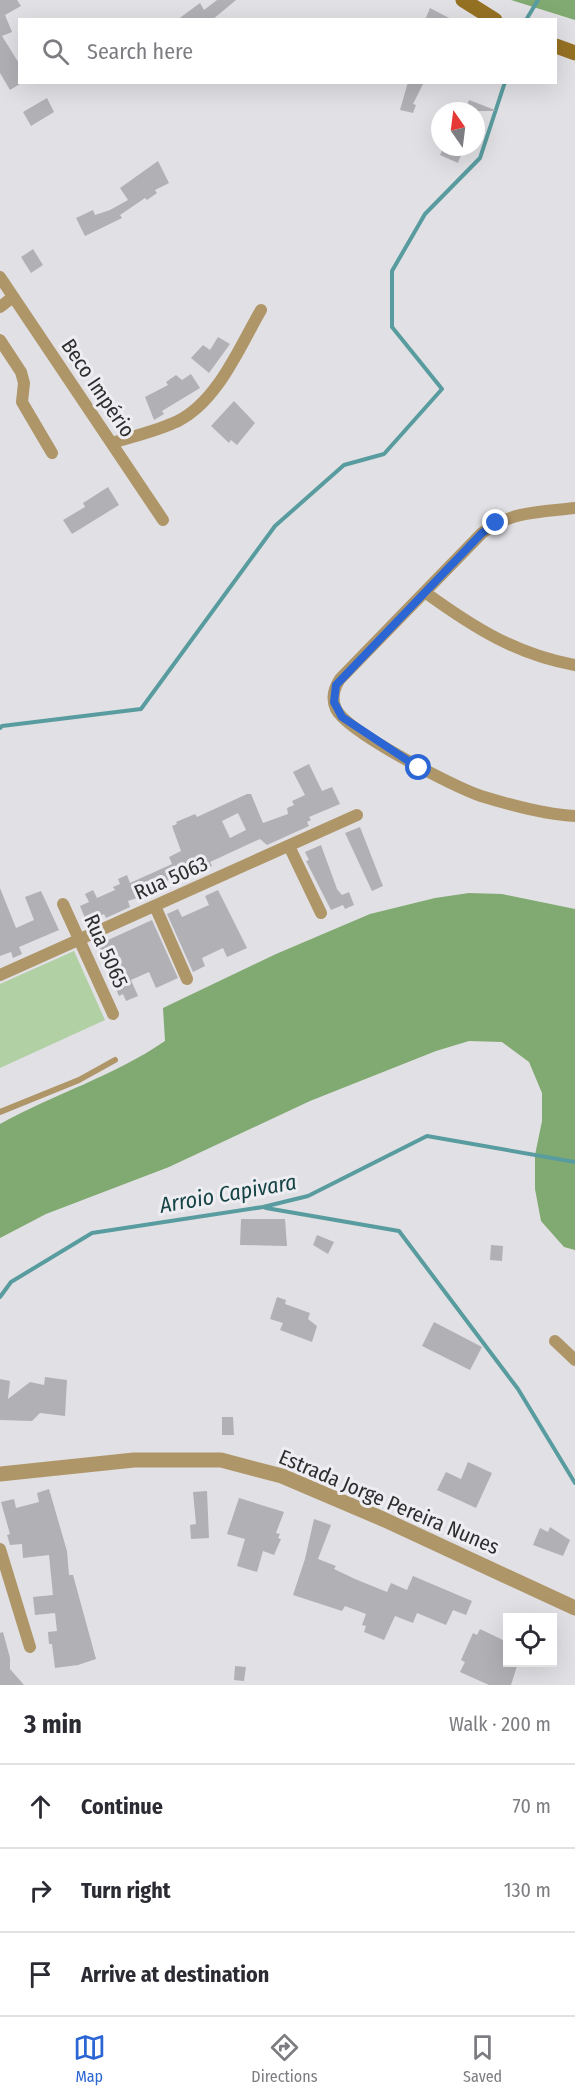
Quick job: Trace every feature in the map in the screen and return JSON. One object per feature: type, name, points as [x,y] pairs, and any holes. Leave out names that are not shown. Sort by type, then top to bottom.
[{"type":"main road","points":[[464,0],[492,18]]},
{"type":"main road","points":[[557,47],[575,53]]},
{"type":"street","name":"Beco Império","points":[[0,277],[163,520]]},
{"type":"street","points":[[0,307],[13,297]]},
{"type":"street","points":[[112,443],[180,420],[200,406],[222,376],[261,310]]},
{"type":"street","points":[[0,340],[21,372],[24,383],[22,402],[52,453]]},
{"type":"street","points":[[573,509],[526,512],[496,523],[482,533],[340,679],[334,693],[337,711],[348,723],[419,768],[480,796],[575,816]]},
{"type":"street","points":[[426,592],[494,639],[519,650],[575,665]]},
{"type":"street","name":"Rua 5063","points":[[0,975],[357,815]]},
{"type":"street","points":[[289,846],[321,913]]},
{"type":"street","name":"Rua 5065","points":[[63,904],[113,1014]]},
{"type":"street","points":[[155,906],[187,979]]},
{"type":"street","points":[[555,1341],[575,1360]]},
{"type":"street","name":"Estrada Jorge Pereira Nunes","points":[[0,1474],[134,1460],[221,1460],[282,1476],[395,1524],[575,1608]]},
{"type":"street","points":[[0,1549],[30,1647]]},
{"type":"lane","points":[[0,1112],[79,1080],[115,1060]]},
{"type":"green space","points":[[511,0],[575,0],[575,20]]},
{"type":"green space","points":[[469,893],[502,894],[575,909],[575,1250],[564,1247],[541,1221],[535,1189],[535,1155],[542,1121],[542,1093],[529,1062],[502,1042],[469,1041],[436,1051],[310,1101],[169,1167],[46,1214],[0,1238],[0,1124],[125,1065],[165,1041],[163,1008],[276,954],[370,914],[435,898]]},
{"type":"green space","points":[[74,951],[105,1020],[0,1068],[0,984]]},
{"type":"building","points":[[0,0],[17,0],[21,6],[5,15],[12,32],[2,36],[18,62],[18,84],[20,84],[10,90],[0,73]]},
{"type":"building","points":[[217,0],[236,0],[214,18],[180,18],[200,3],[204,10]]},
{"type":"building","points":[[430,8],[449,18],[426,18]]},
{"type":"building","points":[[407,84],[423,84],[413,104],[416,105],[413,113],[400,110]]},
{"type":"building","points":[[47,98],[54,112],[31,126],[23,112]]},
{"type":"building","points":[[485,106],[495,110],[485,111]]},
{"type":"building","points":[[442,156],[461,156],[458,163]]},
{"type":"building","points":[[158,161],[169,183],[155,190],[157,193],[147,200],[145,198],[120,215],[122,218],[85,236],[76,218],[93,210],[95,215],[110,210],[128,200],[120,188]]},
{"type":"building","points":[[33,249],[43,265],[31,273],[21,257]]},
{"type":"building","points":[[218,337],[230,344],[209,373],[191,358],[203,345],[210,350]]},
{"type":"building","points":[[191,374],[200,388],[162,411],[164,414],[154,420],[145,397],[168,385],[166,382],[176,375],[182,380]]},
{"type":"building","points":[[234,401],[255,423],[237,445],[231,440],[229,443],[211,426]]},
{"type":"building","points":[[108,487],[119,505],[72,534],[63,520],[85,507],[83,503]]},
{"type":"building","points":[[309,764],[322,791],[332,787],[340,804],[309,817],[311,820],[307,822],[309,826],[267,845],[260,839],[210,862],[212,866],[195,873],[194,870],[177,876],[136,896],[137,898],[128,901],[130,907],[106,918],[104,914],[96,918],[94,914],[85,918],[80,906],[89,902],[85,894],[93,890],[97,898],[115,890],[113,887],[120,884],[118,879],[127,875],[130,883],[172,864],[169,857],[181,851],[172,826],[177,824],[176,822],[195,814],[197,817],[247,794],[251,794],[263,823],[288,814],[287,808],[294,805],[292,801],[305,795],[293,772]],"holes":[[[238,813],[246,830],[230,838],[222,821]]]},
{"type":"building","points":[[360,827],[383,886],[372,891],[345,833]]},
{"type":"building","points":[[321,845],[337,889],[342,895],[349,892],[354,905],[345,909],[343,905],[331,910],[306,861],[309,860],[305,852]]},
{"type":"building","points":[[0,888],[16,928],[34,920],[25,897],[41,891],[59,930],[19,947],[22,954],[13,958],[11,952],[0,956]]},
{"type":"building","points":[[218,890],[247,948],[227,957],[223,948],[202,958],[205,966],[193,972],[167,914],[178,909],[182,917],[209,905],[205,896]]},
{"type":"building","points":[[152,920],[178,978],[156,988],[149,972],[131,980],[138,996],[126,1001],[123,994],[119,996],[115,987],[119,985],[97,945]]},
{"type":"building","points":[[241,1219],[285,1219],[287,1246],[240,1245]]},
{"type":"building","points":[[317,1235],[334,1242],[328,1254],[313,1245]]},
{"type":"building","points":[[491,1245],[503,1246],[502,1261],[490,1260]]},
{"type":"building","points":[[277,1297],[286,1300],[285,1304],[310,1313],[308,1319],[317,1326],[312,1342],[280,1330],[283,1323],[270,1319]]},
{"type":"building","points":[[434,1322],[482,1347],[470,1370],[422,1346]]},
{"type":"building","points":[[45,1377],[67,1380],[65,1416],[40,1413],[32,1421],[0,1420],[0,1379],[10,1381],[8,1399],[30,1382],[44,1385]]},
{"type":"building","points":[[222,1417],[233,1417],[234,1435],[222,1435]]},
{"type":"building","points":[[468,1462],[492,1473],[476,1508],[437,1490],[446,1472],[461,1479]]},
{"type":"building","points":[[49,1489],[67,1551],[69,1575],[73,1575],[96,1659],[78,1665],[55,1668],[48,1632],[57,1631],[55,1613],[35,1615],[33,1597],[53,1595],[49,1555],[23,1558],[22,1544],[10,1545],[7,1535],[10,1534],[1,1502],[14,1499],[16,1508],[39,1502],[37,1493]]},
{"type":"building","points":[[207,1491],[209,1538],[191,1539],[190,1525],[196,1524],[193,1492]]},
{"type":"building","points":[[239,1498],[284,1512],[276,1533],[280,1534],[278,1538],[281,1539],[274,1555],[263,1551],[257,1572],[237,1566],[245,1539],[227,1534]]},
{"type":"building","points":[[314,1519],[331,1525],[318,1559],[336,1566],[334,1569],[387,1592],[391,1583],[407,1590],[413,1576],[472,1601],[466,1615],[453,1610],[446,1625],[417,1613],[413,1623],[395,1616],[384,1640],[364,1632],[366,1626],[362,1625],[366,1614],[345,1606],[342,1611],[293,1595],[305,1559]]},
{"type":"building","points":[[550,1527],[570,1540],[563,1556],[533,1545],[540,1528],[548,1532]]},
{"type":"building","points":[[480,1629],[503,1640],[503,1667],[517,1667],[511,1685],[489,1685],[460,1672],[465,1662],[461,1660],[473,1633],[477,1635]]},
{"type":"building","points":[[3,1632],[10,1658],[10,1669],[24,1685],[0,1685],[0,1633]]},
{"type":"building","points":[[235,1666],[246,1667],[244,1681],[234,1680]]},
{"type":"waterway","points":[[527,18],[538,0]]},
{"type":"waterway","points":[[0,728],[141,709],[275,526],[344,465],[384,454],[442,389],[392,327],[392,271],[425,214],[480,158],[504,84]]},
{"type":"waterway","name":"Arroio Capivara","points":[[0,1297],[11,1282],[92,1233],[263,1207],[308,1196],[427,1136],[575,1162]]},
{"type":"waterway","points":[[266,1208],[399,1231],[518,1389],[575,1483]]},
{"type":"route","points":[[419,768],[348,723],[337,711],[334,702],[336,685],[482,533],[496,523]]}]
